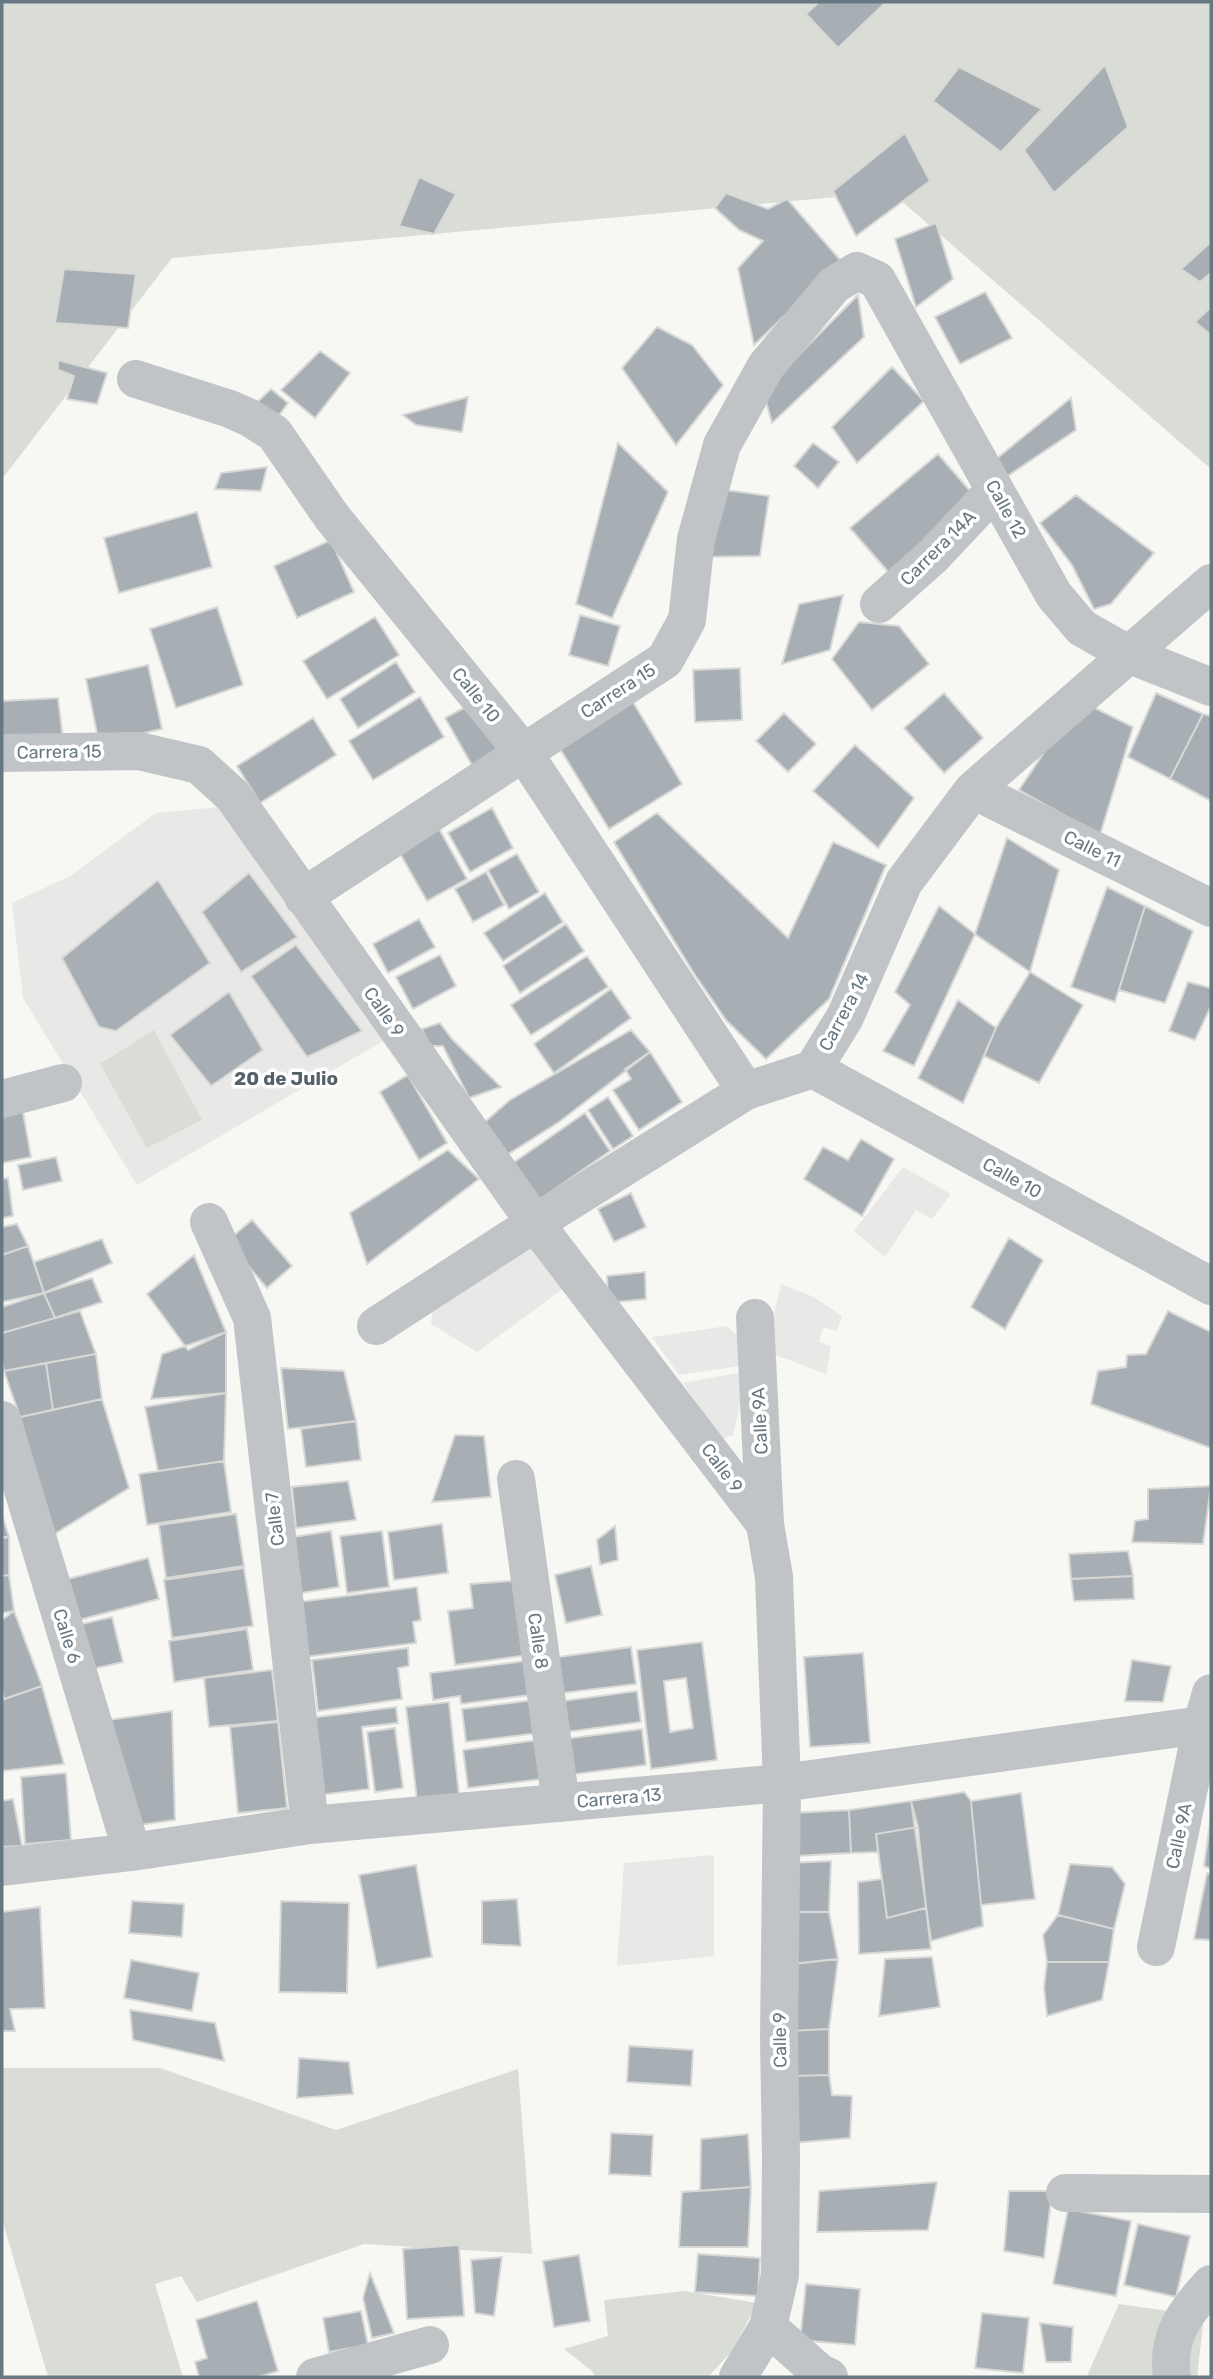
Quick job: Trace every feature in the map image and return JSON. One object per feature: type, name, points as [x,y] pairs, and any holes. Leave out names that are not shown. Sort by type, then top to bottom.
[{"type":"street","name":"Calle 12","points":[[857,271],[877,280],[1054,594],[1082,628],[1128,654],[1211,687]]},
{"type":"street","name":"Carrera 15","points":[[303,897],[665,660],[687,620],[696,539],[722,445],[766,366],[834,285],[857,271]]},
{"type":"street","name":"Calle 10","points":[[136,379],[230,409],[274,433],[332,517],[524,753],[746,1091]]},
{"type":"street","name":"Carrera 14A","points":[[879,604],[933,556],[995,490]]},
{"type":"street","name":"Carrera 14","points":[[376,1326],[534,1223],[746,1091],[813,1069],[845,1017],[904,882],[974,790],[1211,583]]},
{"type":"street","name":"Carrera 15","points":[[2,753],[139,751],[199,765]]},
{"type":"street","name":"Calle 9","points":[[199,765],[233,796],[534,1223],[765,1524],[774,1577],[782,1783],[780,2275],[768,2327],[738,2377]]},
{"type":"street","name":"Calle 11","points":[[974,790],[1211,908]]},
{"type":"street","name":"Calle 10","points":[[813,1069],[1211,1286]]},
{"type":"street","points":[[2,1100],[63,1083]]},
{"type":"street","name":"Calle 7","points":[[209,1222],[252,1318],[310,1825]]},
{"type":"street","name":"Calle 9A","points":[[755,1318],[765,1524]]},
{"type":"street","name":"Calle 6","points":[[2,1420],[132,1852]]},
{"type":"street","name":"Calle 8","points":[[516,1479],[561,1803]]},
{"type":"street","name":"Carrera 13","points":[[2,1867],[132,1852],[310,1825],[782,1783],[1208,1715]]},
{"type":"street","name":"Calle 9A","points":[[1156,1947],[1208,1715]]},
{"type":"street","points":[[1065,2193],[1211,2194]]},
{"type":"street","points":[[1172,2377],[1170,2367],[1173,2339],[1189,2307],[1211,2284]]},
{"type":"street","points":[[768,2327],[819,2372],[829,2377]]},
{"type":"street","points":[[315,2377],[430,2345]]},
{"type":"shaded area","points":[[2,2],[1211,2],[1211,469],[891,192],[172,258],[2,479]]},
{"type":"shaded area","points":[[219,807],[383,1041],[137,1185],[23,998],[12,903],[70,876],[156,813]]},
{"type":"shaded area","points":[[154,1030],[202,1120],[147,1148],[100,1064]]},
{"type":"shaded area","points":[[903,1167],[951,1194],[932,1219],[916,1210],[885,1257],[854,1231]]},
{"type":"shaded area","points":[[532,1231],[568,1285],[477,1352],[431,1324],[434,1297]]},
{"type":"shaded area","points":[[781,1284],[814,1297],[842,1316],[837,1331],[823,1327],[819,1342],[831,1346],[826,1374],[765,1351]]},
{"type":"shaded area","points":[[727,1326],[744,1342],[739,1366],[679,1375],[652,1337]]},
{"type":"shaded area","points":[[748,1371],[733,1435],[721,1439],[683,1383]]},
{"type":"shaded area","points":[[714,1855],[714,1956],[617,1966],[624,1863]]},
{"type":"shaded area","points":[[2,2068],[160,2068],[336,2130],[518,2069],[532,2254],[364,2244],[197,2302],[181,2276],[155,2284],[183,2377],[48,2377],[2,2219]]},
{"type":"shaded area","points":[[684,2291],[757,2303],[733,2350],[708,2377],[596,2377],[564,2349],[608,2336],[604,2300]]},
{"type":"shaded area","points":[[1119,2304],[1204,2316],[1197,2377],[1083,2377],[1087,2376]]},
{"type":"building","points":[[819,2],[885,3],[838,48],[806,14]]},
{"type":"building","points":[[1105,65],[1128,127],[1054,193],[1024,150]]},
{"type":"building","points":[[959,67],[1042,109],[1001,152],[933,101]]},
{"type":"building","points":[[905,133],[930,181],[856,236],[833,191]]},
{"type":"building","points":[[419,177],[456,194],[434,234],[399,226]]},
{"type":"building","points":[[726,193],[768,209],[787,199],[841,261],[754,345],[738,268],[763,241],[739,230],[715,208]]},
{"type":"building","points":[[936,223],[953,279],[916,307],[895,239]]},
{"type":"building","points":[[1211,242],[1211,273],[1200,282],[1181,269]]},
{"type":"building","points":[[64,269],[136,274],[128,328],[55,323]]},
{"type":"building","points":[[985,292],[1012,338],[960,364],[935,317]]},
{"type":"building","points":[[858,295],[864,337],[772,423],[763,391]]},
{"type":"building","points":[[1211,307],[1211,335],[1195,322]]},
{"type":"building","points":[[657,327],[692,345],[723,385],[676,445],[622,368]]},
{"type":"building","points":[[320,351],[350,373],[315,418],[281,390]]},
{"type":"building","points":[[58,360],[107,373],[97,404],[67,399],[74,376],[58,370]]},
{"type":"building","points":[[892,367],[924,401],[857,463],[832,427]]},
{"type":"building","points":[[271,389],[288,403],[277,418],[250,409]]},
{"type":"building","points":[[468,397],[462,432],[416,425],[403,415]]},
{"type":"building","points":[[1071,398],[1076,430],[1000,481],[990,464]]},
{"type":"building","points":[[618,443],[668,492],[612,618],[576,604]]},
{"type":"building","points":[[813,443],[839,462],[818,488],[794,466]]},
{"type":"building","points":[[938,454],[977,499],[890,574],[850,528]]},
{"type":"building","points":[[267,467],[261,491],[215,489],[221,473]]},
{"type":"building","points":[[718,489],[769,496],[760,556],[702,557]]},
{"type":"building","points":[[1076,495],[1154,553],[1111,604],[1094,609],[1072,565],[1040,523]]},
{"type":"building","points":[[197,512],[212,567],[119,593],[104,538]]},
{"type":"building","points":[[331,540],[354,592],[297,618],[274,566]]},
{"type":"building","points":[[843,595],[830,650],[782,664],[799,604]]},
{"type":"building","points":[[217,607],[243,685],[176,708],[150,629]]},
{"type":"building","points":[[580,615],[620,626],[608,666],[569,655]]},
{"type":"building","points":[[375,617],[399,655],[327,699],[303,661]]},
{"type":"building","points":[[859,622],[899,626],[929,664],[872,710],[832,659]]},
{"type":"building","points":[[396,662],[415,692],[358,728],[340,699]]},
{"type":"building","points":[[148,665],[162,729],[99,743],[86,679]]},
{"type":"building","points":[[740,668],[742,720],[695,722],[693,670]]},
{"type":"building","points":[[944,693],[983,738],[944,773],[904,728]]},
{"type":"building","points":[[1156,693],[1203,714],[1170,779],[1128,757]]},
{"type":"building","points":[[420,697],[444,737],[373,780],[349,741]]},
{"type":"building","points":[[58,698],[63,739],[2,736],[2,701]]},
{"type":"building","points":[[479,700],[513,744],[473,767],[445,718]]},
{"type":"building","points":[[1079,700],[1133,727],[1100,835],[1019,790]]},
{"type":"building","points":[[633,702],[682,784],[609,829],[559,747]]},
{"type":"building","points":[[784,713],[816,744],[788,772],[756,741]]},
{"type":"building","points":[[1203,714],[1211,716],[1211,801],[1170,779]]},
{"type":"building","points":[[313,718],[336,755],[260,803],[237,766]]},
{"type":"building","points":[[855,745],[914,798],[878,848],[813,791]]},
{"type":"building","points":[[492,808],[513,848],[470,872],[448,833]]},
{"type":"building","points":[[657,813],[788,938],[833,842],[886,865],[829,999],[766,1059],[726,1020],[693,972],[614,842]]},
{"type":"building","points":[[438,827],[467,879],[427,901],[398,850]]},
{"type":"building","points":[[1007,838],[1059,870],[1030,972],[975,934]]},
{"type":"building","points":[[517,854],[539,892],[509,909],[488,870]]},
{"type":"building","points":[[486,872],[504,905],[473,922],[455,889]]},
{"type":"building","points":[[249,873],[297,937],[241,972],[202,912]]},
{"type":"building","points":[[158,880],[210,963],[116,1031],[99,1027],[62,958]]},
{"type":"building","points":[[1107,887],[1145,906],[1115,1002],[1071,987]]},
{"type":"building","points":[[545,893],[563,922],[503,961],[484,933]]},
{"type":"building","points":[[939,906],[975,934],[914,1066],[883,1051],[910,1005],[895,992]]},
{"type":"building","points":[[1145,906],[1193,931],[1165,1003],[1119,990]]},
{"type":"building","points":[[419,919],[435,947],[388,973],[373,944]]},
{"type":"building","points":[[566,924],[584,951],[520,993],[503,966]]},
{"type":"building","points":[[296,945],[362,1031],[307,1057],[251,976]]},
{"type":"building","points":[[440,955],[456,986],[413,1009],[396,977]]},
{"type":"building","points":[[587,956],[608,987],[531,1035],[511,1005]]},
{"type":"building","points":[[1030,972],[1083,1005],[1039,1083],[984,1056],[996,1028]]},
{"type":"building","points":[[1188,982],[1211,988],[1211,1006],[1195,1040],[1169,1031]]},
{"type":"building","points":[[611,989],[631,1018],[554,1073],[534,1044]]},
{"type":"building","points":[[229,992],[263,1050],[211,1086],[170,1035]]},
{"type":"building","points":[[958,1000],[996,1028],[963,1103],[918,1078]]},
{"type":"building","points":[[440,1023],[452,1039],[501,1087],[469,1098],[443,1046],[429,1046],[422,1029]]},
{"type":"building","points":[[631,1030],[650,1052],[559,1122],[499,1160],[477,1129],[510,1100]]},
{"type":"building","points":[[650,1052],[682,1102],[639,1130],[613,1090],[631,1079],[625,1069]]},
{"type":"building","points":[[408,1075],[447,1143],[419,1160],[380,1092]]},
{"type":"building","points":[[608,1097],[633,1136],[613,1149],[588,1110]]},
{"type":"building","points":[[23,1112],[31,1157],[2,1163],[2,1116]]},
{"type":"building","points":[[585,1113],[610,1151],[539,1200],[513,1163]]},
{"type":"building","points":[[861,1139],[894,1159],[862,1216],[804,1179],[823,1147],[848,1160]]},
{"type":"building","points":[[448,1150],[479,1179],[367,1264],[350,1213]]},
{"type":"building","points":[[56,1157],[62,1181],[23,1190],[18,1165]]},
{"type":"building","points":[[8,1178],[13,1216],[2,1218],[2,1179]]},
{"type":"building","points":[[631,1193],[646,1227],[614,1242],[598,1209]]},
{"type":"building","points":[[252,1220],[292,1266],[267,1288],[227,1241]]},
{"type":"building","points":[[17,1224],[28,1246],[2,1255],[2,1227]]},
{"type":"building","points":[[1009,1238],[1043,1260],[1005,1329],[971,1307]]},
{"type":"building","points":[[102,1239],[112,1263],[44,1293],[34,1262]]},
{"type":"building","points":[[28,1246],[44,1293],[2,1302],[2,1255]]},
{"type":"building","points":[[194,1255],[226,1332],[188,1350],[147,1294]]},
{"type":"building","points":[[645,1272],[646,1299],[608,1303],[607,1276]]},
{"type":"building","points":[[92,1278],[102,1302],[55,1318],[44,1293]]},
{"type":"building","points":[[44,1293],[55,1318],[2,1333],[2,1307]]},
{"type":"building","points":[[80,1311],[96,1354],[4,1371],[2,1333]]},
{"type":"building","points":[[1168,1311],[1211,1332],[1211,1448],[1091,1404],[1098,1371],[1126,1367],[1127,1355],[1146,1354]]},
{"type":"building","points":[[226,1332],[226,1393],[151,1399],[162,1354]]},
{"type":"building","points":[[96,1354],[102,1399],[53,1410],[46,1363]]},
{"type":"building","points":[[46,1363],[53,1410],[20,1417],[4,1371]]},
{"type":"building","points":[[281,1368],[344,1371],[356,1421],[288,1429]]},
{"type":"building","points":[[226,1393],[224,1461],[158,1471],[145,1407]]},
{"type":"building","points":[[102,1399],[129,1488],[51,1536],[20,1417]]},
{"type":"building","points":[[356,1421],[361,1460],[306,1467],[301,1429]]},
{"type":"building","points":[[455,1435],[484,1436],[491,1497],[432,1502]]},
{"type":"building","points":[[224,1461],[231,1512],[147,1525],[139,1474]]},
{"type":"building","points":[[348,1481],[356,1520],[296,1528],[292,1487]]},
{"type":"building","points":[[1211,1486],[1203,1544],[1132,1542],[1135,1521],[1148,1519],[1148,1489]]},
{"type":"building","points":[[236,1514],[244,1566],[166,1578],[159,1525]]},
{"type":"building","points":[[2,1515],[9,1537],[2,1537]]},
{"type":"building","points":[[442,1524],[448,1573],[394,1580],[388,1532]]},
{"type":"building","points":[[615,1526],[618,1560],[600,1565],[597,1540]]},
{"type":"building","points":[[331,1531],[339,1587],[301,1593],[293,1537]]},
{"type":"building","points":[[382,1531],[389,1587],[347,1593],[340,1536]]},
{"type":"building","points":[[9,1537],[9,1575],[2,1576],[2,1538]]},
{"type":"building","points":[[1128,1551],[1133,1576],[1071,1579],[1069,1554]]},
{"type":"building","points":[[148,1558],[159,1599],[71,1622],[60,1581]]},
{"type":"building","points":[[591,1566],[602,1615],[566,1623],[555,1575]]},
{"type":"building","points":[[244,1568],[253,1626],[172,1638],[164,1580]]},
{"type":"building","points":[[9,1575],[14,1611],[2,1613],[2,1576]]},
{"type":"building","points":[[1133,1576],[1134,1599],[1074,1601],[1071,1579]]},
{"type":"building","points":[[523,1580],[528,1655],[455,1665],[448,1611],[473,1608],[470,1584]]},
{"type":"building","points":[[417,1587],[421,1620],[413,1622],[416,1643],[305,1657],[298,1602]]},
{"type":"building","points":[[14,1611],[42,1686],[4,1699],[2,1620]]},
{"type":"building","points":[[112,1617],[123,1662],[92,1669],[82,1624]]},
{"type":"building","points":[[247,1629],[253,1670],[174,1682],[169,1641]]},
{"type":"building","points":[[702,1642],[717,1760],[651,1769],[637,1650]],"holes":[[[686,1678],[693,1728],[670,1732],[664,1681]]]},
{"type":"building","points":[[631,1647],[636,1684],[562,1693],[558,1657]]},
{"type":"building","points":[[408,1648],[409,1666],[398,1668],[402,1699],[318,1711],[312,1660]]},
{"type":"building","points":[[863,1653],[870,1743],[810,1747],[804,1657]]},
{"type":"building","points":[[1132,1660],[1171,1666],[1163,1702],[1125,1701]]},
{"type":"building","points":[[525,1661],[530,1695],[461,1704],[460,1696],[433,1700],[430,1673]]},
{"type":"building","points":[[272,1670],[278,1721],[209,1727],[204,1678]]},
{"type":"building","points":[[42,1686],[64,1764],[2,1771],[2,1700]]},
{"type":"building","points":[[637,1691],[641,1722],[566,1732],[562,1701]]},
{"type":"building","points":[[534,1700],[539,1733],[466,1742],[462,1709]]},
{"type":"building","points":[[449,1702],[459,1795],[417,1800],[406,1707]]},
{"type":"building","points":[[396,1707],[398,1723],[362,1727],[369,1789],[319,1795],[310,1718]]},
{"type":"building","points":[[172,1711],[175,1820],[139,1825],[108,1720]]},
{"type":"building","points":[[278,1722],[287,1808],[238,1813],[230,1727]]},
{"type":"building","points":[[395,1728],[403,1788],[375,1792],[367,1732]]},
{"type":"building","points":[[642,1729],[646,1765],[568,1775],[564,1739]]},
{"type":"building","points":[[538,1740],[543,1779],[468,1788],[463,1750]]},
{"type":"building","points":[[66,1773],[71,1840],[25,1844],[21,1777]]},
{"type":"building","points":[[964,1792],[971,1801],[983,1926],[931,1941],[911,1801]]},
{"type":"building","points":[[1021,1793],[1035,1899],[981,1905],[971,1801]]},
{"type":"building","points":[[13,1799],[22,1846],[2,1847],[2,1801]]},
{"type":"building","points":[[911,1801],[918,1827],[876,1834],[878,1852],[851,1853],[849,1810]]},
{"type":"building","points":[[849,1810],[851,1853],[794,1856],[792,1813]]},
{"type":"building","points":[[1211,1816],[1211,1869],[1204,1866]]},
{"type":"building","points":[[918,1827],[926,1908],[887,1918],[876,1834]]},
{"type":"building","points":[[831,1861],[829,1912],[791,1912],[790,1863]]},
{"type":"building","points":[[1070,1864],[1112,1867],[1125,1884],[1114,1929],[1058,1915]]},
{"type":"building","points":[[416,1865],[432,1957],[377,1968],[359,1875]]},
{"type":"building","points":[[1207,1873],[1211,1874],[1211,1940],[1194,1939]]},
{"type":"building","points":[[882,1879],[887,1918],[926,1908],[931,1949],[859,1954],[858,1882]]},
{"type":"building","points":[[517,1899],[521,1946],[482,1944],[482,1901]]},
{"type":"building","points":[[132,1901],[184,1904],[182,1937],[129,1933]]},
{"type":"building","points":[[281,1901],[349,1903],[347,1993],[279,1992]]},
{"type":"building","points":[[40,1907],[45,2008],[10,2009],[15,2031],[2,2031],[2,1912]]},
{"type":"building","points":[[791,1912],[829,1912],[838,1959],[793,1964]]},
{"type":"building","points":[[1058,1915],[1114,1929],[1109,1962],[1047,1962],[1043,1935]]},
{"type":"building","points":[[932,1957],[940,2007],[879,2016],[885,1959]]},
{"type":"building","points":[[838,1959],[829,2029],[788,2031],[793,1964]]},
{"type":"building","points":[[131,1960],[199,1973],[192,2011],[124,1998]]},
{"type":"building","points":[[1047,1962],[1109,1962],[1102,2000],[1047,2016],[1044,1987]]},
{"type":"building","points":[[130,2010],[215,2023],[224,2061],[133,2040]]},
{"type":"building","points":[[829,2029],[829,2075],[790,2076],[788,2031]]},
{"type":"building","points":[[629,2046],[693,2050],[691,2086],[627,2082]]},
{"type":"building","points":[[299,2058],[349,2062],[353,2094],[297,2098]]},
{"type":"building","points":[[829,2075],[832,2095],[852,2096],[850,2138],[793,2143],[790,2076]]},
{"type":"building","points":[[611,2133],[653,2135],[651,2176],[609,2174]]},
{"type":"building","points":[[748,2134],[751,2187],[700,2191],[701,2139]]},
{"type":"building","points":[[937,2182],[928,2230],[817,2232],[819,2191]]},
{"type":"building","points":[[751,2187],[748,2247],[679,2247],[682,2192]]},
{"type":"building","points":[[1009,2191],[1052,2191],[1044,2258],[1004,2251]]},
{"type":"building","points":[[1068,2209],[1131,2221],[1116,2296],[1053,2284]]},
{"type":"building","points":[[1138,2224],[1190,2236],[1176,2297],[1124,2285]]},
{"type":"building","points":[[459,2245],[464,2316],[407,2319],[403,2249]]},
{"type":"building","points":[[698,2254],[760,2258],[758,2296],[695,2292]]},
{"type":"building","points":[[579,2255],[590,2321],[554,2327],[543,2261]]},
{"type":"building","points":[[502,2257],[494,2316],[475,2313],[471,2260]]},
{"type":"building","points":[[370,2273],[394,2333],[372,2338],[363,2298]]},
{"type":"building","points":[[806,2284],[860,2289],[855,2345],[800,2340]]},
{"type":"building","points":[[257,2301],[278,2371],[258,2377],[199,2377],[195,2362],[207,2358],[196,2320]]},
{"type":"building","points":[[361,2311],[368,2345],[329,2352],[323,2318]]},
{"type":"building","points":[[982,2313],[1029,2318],[1023,2373],[975,2368]]},
{"type":"building","points":[[1040,2323],[1073,2327],[1071,2362],[1046,2362]]},
{"type":"district","name":"20 de Julio","points":[[286,1078]]}]
